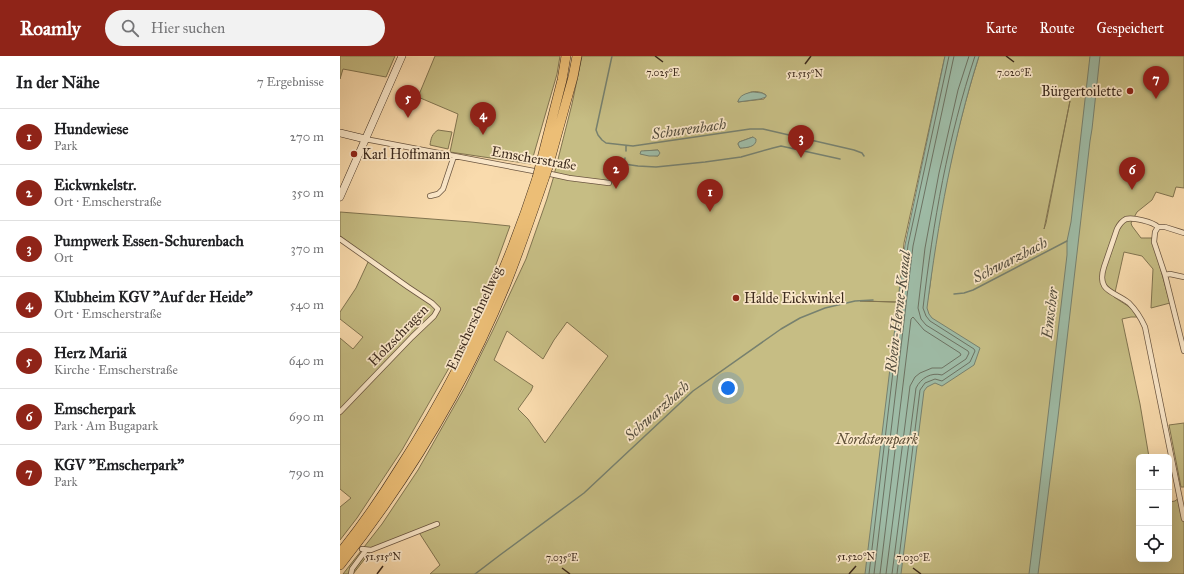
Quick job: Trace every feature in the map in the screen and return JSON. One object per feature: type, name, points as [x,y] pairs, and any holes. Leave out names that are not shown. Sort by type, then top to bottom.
[{"type":"highway","name":"Emscherschnellweg","points":[[544,167],[566,56]]},
{"type":"highway","name":"Emscherschnellweg","points":[[340,565],[376,518],[422,448],[473,357],[505,285],[573,77],[577,56]]},
{"type":"highway","name":"Emscherschnellweg","points":[[340,553],[368,516],[416,444],[466,354],[519,240]]},
{"type":"street","points":[[340,197],[402,56]]},
{"type":"street","name":"Emscherstraße","points":[[340,133],[570,178],[609,183]]},
{"type":"street","points":[[430,196],[439,194],[443,190],[454,156]]},
{"type":"street","points":[[1184,233],[1165,227],[1158,227],[1146,221],[1131,219],[1125,220],[1120,223],[1117,229],[1102,273],[1102,280],[1107,289],[1134,308],[1145,327],[1184,518]]},
{"type":"street","points":[[1158,227],[1155,232],[1154,242],[1165,275],[1184,350]]},
{"type":"street","name":"Holzschragen","points":[[340,239],[432,303],[438,309],[437,313],[340,412]]},
{"type":"street","points":[[1165,275],[1170,274],[1184,277]]},
{"type":"street","points":[[351,574],[352,569],[364,550],[371,550],[437,524]]},
{"type":"green space","points":[[340,56],[395,56],[386,77],[343,69],[340,79]]},
{"type":"green space","points":[[435,56],[560,56],[557,74],[531,164],[450,152],[458,114],[418,97]]},
{"type":"green space","name":"Nordsternpark","points":[[582,56],[945,56],[904,243],[898,302],[860,301],[927,303],[934,248],[948,176],[965,104],[979,56],[1184,56],[1184,188],[1176,187],[1173,197],[1156,192],[1152,200],[1137,212],[1131,223],[1141,238],[1152,238],[1170,303],[1151,308],[1153,269],[1142,256],[1124,252],[1114,297],[1131,308],[1137,317],[1122,319],[1140,404],[1148,454],[1136,454],[1136,562],[1172,562],[1172,502],[1180,497],[1184,519],[1184,574],[430,574],[440,565],[418,531],[371,551],[353,574],[343,574],[382,524],[418,470],[465,387],[526,259],[553,179],[572,104]],"holes":[[[751,92],[761,92],[766,95],[764,99],[738,102],[742,96]],[[1070,101],[1046,223],[1044,229]],[[753,137],[753,145],[740,148],[738,144],[739,142]],[[658,150],[658,156],[641,154],[644,151]],[[567,322],[608,356],[545,443],[528,419],[518,409],[533,386],[494,360],[507,331],[543,359]]]},
{"type":"green space","points":[[438,130],[452,132],[448,149],[430,145],[432,136]]},
{"type":"green space","points":[[340,212],[510,226],[491,278],[449,368],[402,450],[357,518],[340,540],[340,507],[351,498],[340,489],[340,338],[353,349],[363,337],[340,319],[340,312],[356,288],[369,260],[404,283],[340,236]]},
{"type":"green space","points":[[1184,423],[1184,487],[1181,487],[1169,425]]},
{"type":"water","name":"Rhein-Herne-Kanal","points":[[945,56],[979,56],[961,118],[947,181],[927,308],[932,318],[980,348],[974,365],[942,386],[935,383],[927,387],[924,391],[901,574],[865,574],[905,245]]},
{"type":"water","points":[[1090,56],[1100,56],[1092,129],[1038,574],[1029,574],[1067,255],[1067,241],[1071,222]]},
{"type":"water","points":[[753,92],[762,93],[766,95],[766,97],[738,102],[742,96]]},
{"type":"water","points":[[753,137],[756,139],[755,144],[740,148],[738,144],[739,142]]},
{"type":"water","points":[[658,150],[660,153],[658,156],[640,154],[641,151]]},
{"type":"waterway","name":"Schurenbach","points":[[612,56],[596,130],[598,135],[606,143],[633,146],[750,129],[763,129],[854,150],[862,153],[864,156]]},
{"type":"waterway","name":"Schurenbach","points":[[626,146],[626,151]]},
{"type":"waterway","points":[[625,158],[624,164],[656,167],[741,157],[781,146],[840,159]]},
{"type":"waterway","name":"Schwarzbach","points":[[954,294],[973,290],[1067,241]]},
{"type":"waterway","name":"Schwarzbach","points":[[475,574],[584,493],[693,391],[781,329],[800,318],[825,308],[855,301],[873,300]]},
{"type":"place","name":"Bürgertoilette","points":[[1130,91]]},
{"type":"place","name":"KGV \"Emscherpark\"","points":[[1156,99]]},
{"type":"place","name":"Herz Mariä","points":[[408,118]]},
{"type":"place","name":"Klubheim KGV \"Auf der Heide\"","points":[[483,135]]},
{"type":"place","name":"Karl Hoffmann","points":[[354,154]]},
{"type":"place","name":"Pumpwerk Essen-Schurenbach","points":[[801,158]]},
{"type":"place","name":"Eickwnkelstr.","points":[[616,189]]},
{"type":"place","name":"Emscherpark","points":[[1132,190]]},
{"type":"place","name":"Hundewiese","points":[[710,212]]},
{"type":"place","name":"Halde Eickwinkel","points":[[736,298]]},
{"type":"water label","name":"Emscher","points":[[1050,313]]}]
